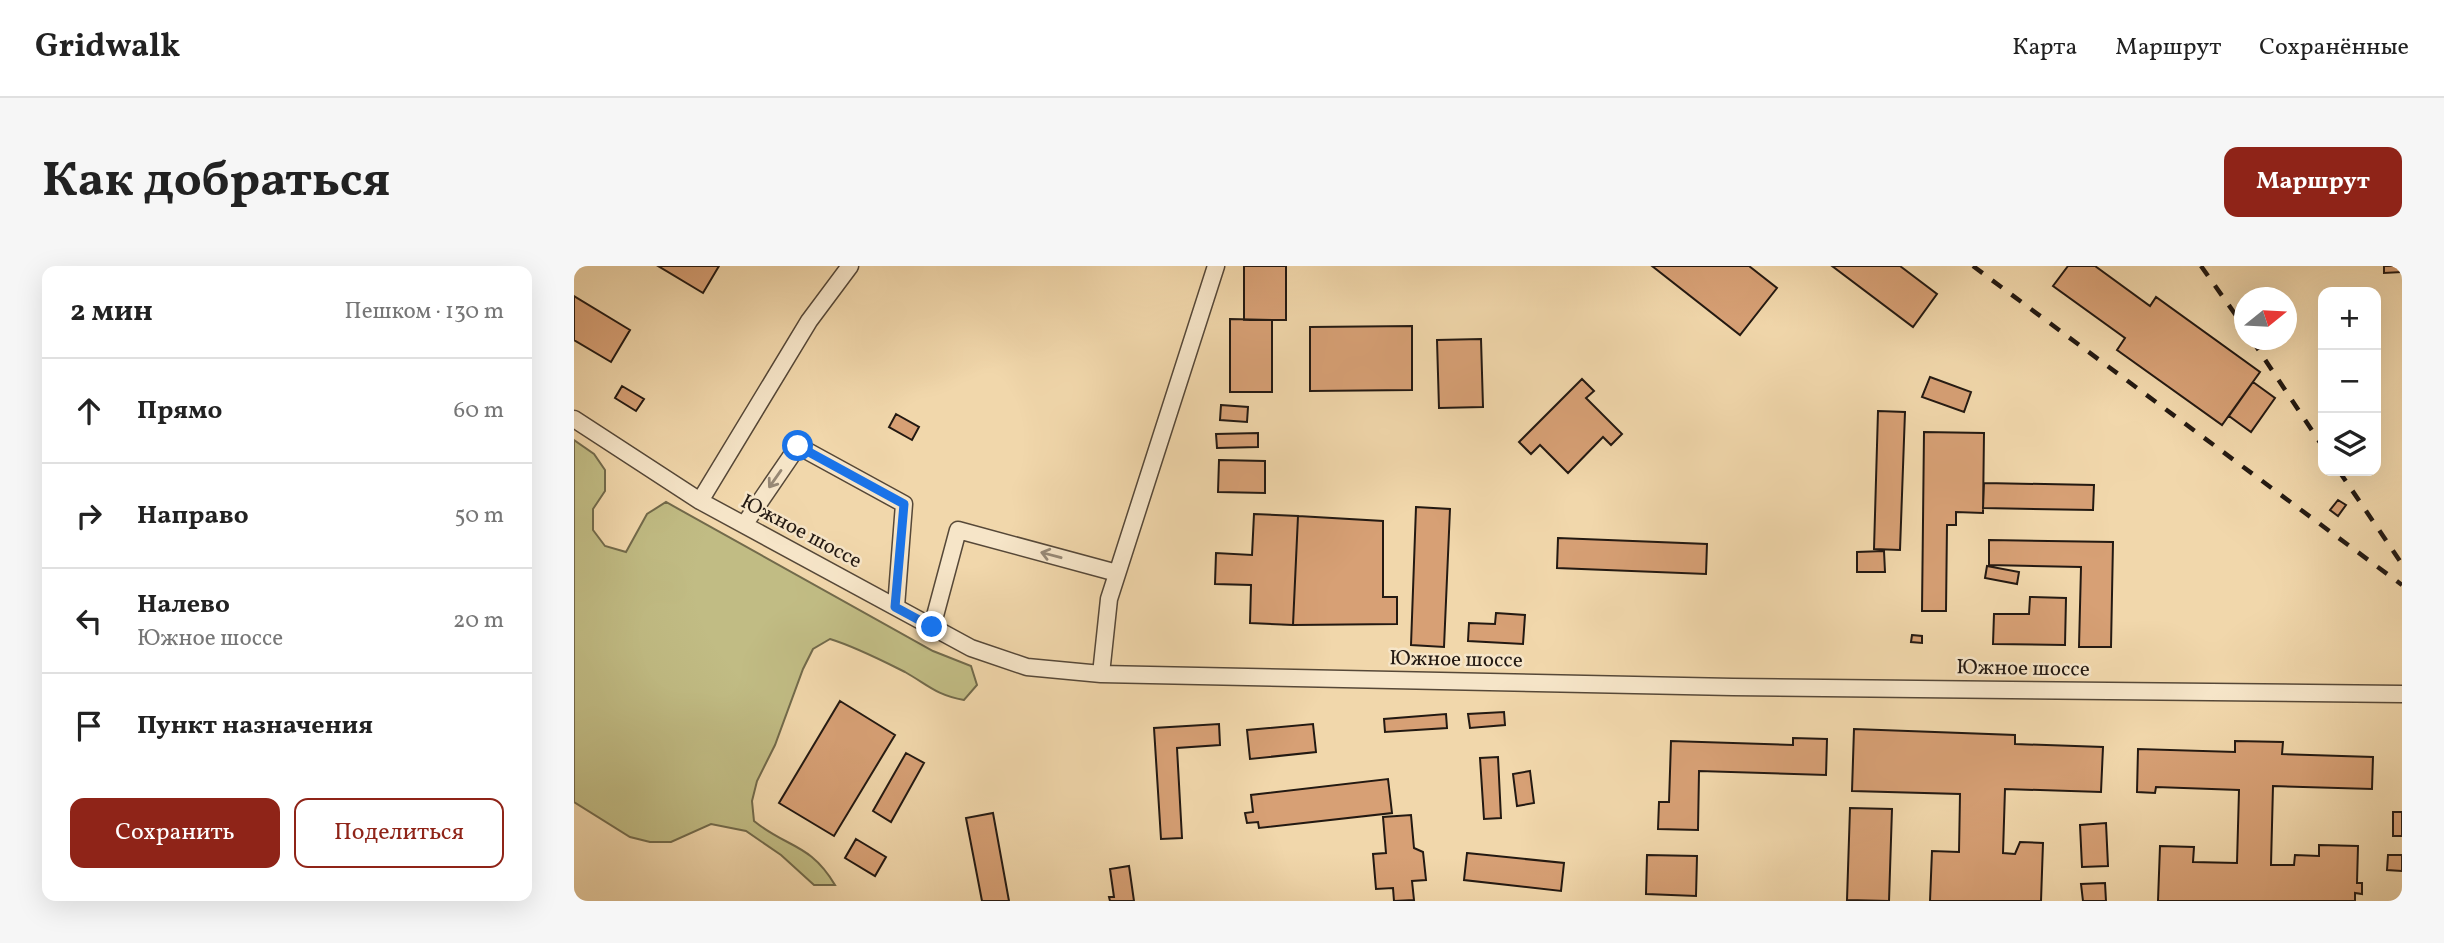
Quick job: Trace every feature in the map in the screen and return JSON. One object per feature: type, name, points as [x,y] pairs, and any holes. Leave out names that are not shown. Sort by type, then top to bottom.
[{"type":"street","points":[[700,501],[808,321],[850,266]]},
{"type":"street","points":[[1101,674],[1109,599],[1216,266]]},
{"type":"street","name":"Южное шоссе","points":[[574,419],[700,501],[971,648],[1027,667],[1101,674],[1719,687],[2402,694]]},
{"type":"street","points":[[744,525],[798,446],[904,504],[895,607]]},
{"type":"street","points":[[932,627],[958,530],[1117,573]]},
{"type":"shaded area","points":[[574,440],[594,454],[605,470],[605,491],[593,509],[593,530],[605,546],[626,552],[647,514],[666,502],[933,651],[971,666],[977,685],[964,700],[939,692],[905,672],[840,642],[830,639],[813,649],[775,745],[757,781],[752,801],[754,821],[807,853],[826,871],[835,885],[814,885],[781,855],[746,831],[711,824],[671,842],[650,842],[630,837],[574,802]]},
{"type":"building","points":[[658,266],[719,266],[703,293]]},
{"type":"building","points":[[1244,266],[1286,266],[1286,320],[1244,320]]},
{"type":"building","points":[[1652,266],[1749,266],[1777,288],[1740,335]]},
{"type":"building","points":[[1832,266],[1900,266],[1937,294],[1913,327]]},
{"type":"building","points":[[2068,266],[2095,266],[2150,306],[2156,297],[2260,372],[2222,425],[2117,350],[2125,338],[2053,286]]},
{"type":"building","points":[[2384,266],[2402,266],[2402,272],[2384,273]]},
{"type":"building","points":[[574,296],[630,330],[611,362],[574,340]]},
{"type":"building","points":[[1230,319],[1272,320],[1272,392],[1230,392]]},
{"type":"building","points":[[1412,326],[1412,390],[1310,391],[1310,327]]},
{"type":"building","points":[[1481,339],[1483,407],[1439,408],[1437,340]]},
{"type":"building","points":[[1930,377],[1971,392],[1964,412],[1922,397]]},
{"type":"building","points":[[1582,379],[1594,391],[1586,398],[1622,434],[1611,445],[1603,437],[1568,473],[1540,445],[1531,454],[1519,442]]},
{"type":"building","points":[[2253,382],[2275,398],[2251,432],[2229,416]]},
{"type":"building","points":[[622,386],[644,399],[636,411],[615,398]]},
{"type":"building","points":[[1221,405],[1248,407],[1247,422],[1220,420]]},
{"type":"building","points":[[1878,411],[1905,412],[1900,550],[1874,549]]},
{"type":"building","points":[[896,414],[919,427],[912,440],[889,427]]},
{"type":"building","points":[[1924,432],[1984,433],[1983,513],[1956,512],[1956,525],[1947,525],[1946,611],[1922,611]]},
{"type":"building","points":[[1258,433],[1258,447],[1217,448],[1216,434]]},
{"type":"building","points":[[1219,460],[1265,461],[1265,493],[1218,492]]},
{"type":"building","points":[[1984,483],[2094,485],[2093,510],[1983,508]]},
{"type":"building","points":[[2338,500],[2346,505],[2338,516],[2330,510]]},
{"type":"building","points":[[1416,507],[1450,509],[1444,647],[1411,645]]},
{"type":"building","points":[[1254,514],[1298,516],[1293,625],[1250,623],[1251,585],[1215,584],[1216,553],[1252,555]]},
{"type":"building","points":[[1298,516],[1383,521],[1383,597],[1397,597],[1397,624],[1293,625]]},
{"type":"building","points":[[1558,538],[1707,544],[1706,574],[1557,568]]},
{"type":"building","points":[[1989,540],[2113,542],[2111,647],[2079,647],[2081,567],[1989,565]]},
{"type":"building","points":[[1884,551],[1885,572],[1857,572],[1857,552]]},
{"type":"building","points":[[1987,566],[2019,572],[2017,584],[1985,578]]},
{"type":"building","points":[[2030,597],[2066,598],[2065,645],[1993,644],[1994,614],[2029,614]]},
{"type":"building","points":[[1496,613],[1525,615],[1523,644],[1468,641],[1469,623],[1495,624]]},
{"type":"building","points":[[1912,635],[1922,636],[1922,643],[1911,642]]},
{"type":"building","points":[[840,701],[895,735],[834,836],[779,803]]},
{"type":"building","points":[[1504,712],[1505,725],[1470,728],[1468,714]]},
{"type":"building","points":[[1446,714],[1447,728],[1385,732],[1384,719]]},
{"type":"building","points":[[1219,724],[1220,745],[1177,748],[1182,838],[1161,839],[1154,728]]},
{"type":"building","points":[[1313,724],[1316,752],[1250,759],[1247,730]]},
{"type":"building","points":[[1854,729],[2015,735],[2015,744],[2103,747],[2101,792],[2005,789],[2003,853],[2015,854],[2020,842],[2043,843],[2041,901],[1930,901],[1932,851],[1959,852],[1960,794],[1852,791]]},
{"type":"building","points":[[1793,738],[1827,739],[1826,775],[1699,771],[1698,830],[1658,829],[1659,802],[1669,802],[1671,741],[1793,745]]},
{"type":"building","points":[[2235,741],[2283,742],[2282,754],[2373,757],[2372,789],[2273,786],[2271,865],[2294,865],[2295,855],[2319,856],[2319,845],[2358,846],[2357,883],[2362,883],[2362,894],[2355,893],[2355,901],[2158,901],[2160,846],[2194,847],[2193,862],[2237,863],[2239,790],[2156,787],[2155,793],[2137,792],[2138,749],[2235,752]]},
{"type":"building","points":[[906,753],[924,763],[891,822],[873,811]]},
{"type":"building","points":[[1498,757],[1501,818],[1484,819],[1480,758]]},
{"type":"building","points":[[1530,771],[1534,803],[1517,806],[1513,774]]},
{"type":"building","points":[[1388,779],[1392,813],[1259,828],[1258,822],[1247,823],[1245,813],[1253,812],[1251,795]]},
{"type":"building","points":[[1850,808],[1892,809],[1889,901],[1847,900]]},
{"type":"building","points":[[2393,812],[2402,812],[2402,836],[2393,836]]},
{"type":"building","points":[[993,813],[1009,901],[982,901],[966,818]]},
{"type":"building","points":[[1411,815],[1414,848],[1423,852],[1426,880],[1412,881],[1414,900],[1394,901],[1393,888],[1376,889],[1373,854],[1386,853],[1383,817]]},
{"type":"building","points":[[2106,823],[2108,866],[2082,867],[2080,825]]},
{"type":"building","points":[[856,839],[886,857],[875,876],[845,858]]},
{"type":"building","points":[[1467,853],[1564,863],[1561,891],[1464,880]]},
{"type":"building","points":[[1647,855],[1697,856],[1696,896],[1646,894]]},
{"type":"building","points":[[2388,855],[2402,855],[2402,871],[2387,870]]},
{"type":"building","points":[[1129,866],[1134,901],[1110,901],[1109,897],[1114,897],[1110,869]]},
{"type":"building","points":[[2105,883],[2106,901],[2083,901],[2081,884]]},
{"type":"railway","points":[[1973,266],[2402,585]]},
{"type":"railway","points":[[2201,266],[2234,312]]},
{"type":"railway","points":[[2259,350],[2318,439]]},
{"type":"railway","points":[[2342,476],[2402,564]]},
{"type":"route","points":[[798,446],[904,504],[895,607],[932,627]]}]
